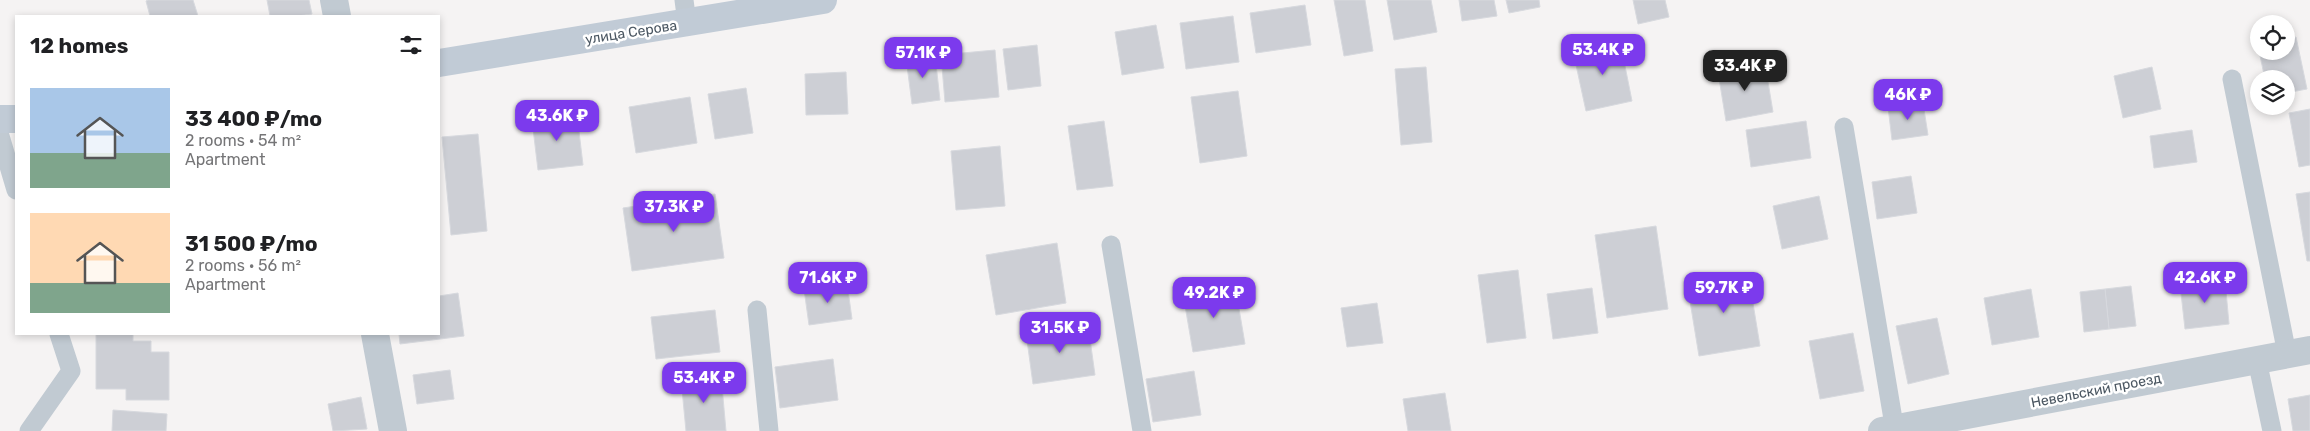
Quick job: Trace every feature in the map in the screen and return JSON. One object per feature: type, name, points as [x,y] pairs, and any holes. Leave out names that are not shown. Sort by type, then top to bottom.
[{"type":"main road","name":"улица Серова","points":[[440,63],[685,11],[824,0]]},
{"type":"main road","points":[[0,119],[15,119]]},
{"type":"street","points":[[334,0],[337,15]]},
{"type":"street","points":[[375,335],[393,431]]},
{"type":"street","name":"Невельский проезд","points":[[1891,430],[2298,352]]},
{"type":"lane","points":[[2232,79],[2298,352]]},
{"type":"lane","points":[[1844,127],[1891,430]]},
{"type":"lane","points":[[0,136],[15,187]]},
{"type":"lane","points":[[1111,245],[1142,431]]},
{"type":"lane","points":[[757,310],[769,431]]},
{"type":"lane","points":[[29,431],[70,371],[59,335]]},
{"type":"lane","points":[[2257,360],[2272,431]]},
{"type":"building","points":[[193,0],[198,15],[150,15],[146,1]]},
{"type":"building","points":[[267,0],[309,0],[312,14],[304,15],[270,15]]},
{"type":"building","points":[[1334,0],[1365,0],[1373,51],[1344,56]]},
{"type":"building","points":[[1387,0],[1431,0],[1437,32],[1394,40]]},
{"type":"building","points":[[1459,0],[1494,0],[1497,16],[1462,21]]},
{"type":"building","points":[[1506,0],[1539,0],[1540,7],[1509,13]]},
{"type":"building","points":[[1633,0],[1665,0],[1669,17],[1638,24]]},
{"type":"building","points":[[1305,5],[1311,45],[1256,53],[1250,13]]},
{"type":"building","points":[[1233,16],[1239,62],[1186,69],[1180,23]]},
{"type":"building","points":[[1156,25],[1164,68],[1122,75],[1115,32]]},
{"type":"building","points":[[2295,37],[2307,89],[2295,91],[2295,70],[2263,70],[2261,60],[2295,60]]},
{"type":"building","points":[[1620,41],[1632,101],[1586,111],[1573,51]]},
{"type":"building","points":[[1037,45],[1041,86],[1008,90],[1003,49]]},
{"type":"building","points":[[995,50],[999,97],[945,102],[941,55]]},
{"type":"building","points":[[935,55],[940,100],[912,104],[906,58]]},
{"type":"building","points":[[1765,64],[1773,112],[1726,121],[1718,72]]},
{"type":"building","points":[[1426,67],[1432,142],[1401,145],[1395,69]]},
{"type":"building","points":[[2152,67],[2161,109],[2123,118],[2114,76]]},
{"type":"building","points":[[846,72],[848,114],[806,115],[805,74]]},
{"type":"building","points":[[746,88],[753,133],[715,139],[708,94]]},
{"type":"building","points":[[1238,91],[1247,156],[1200,163],[1191,97]]},
{"type":"building","points":[[690,97],[697,143],[636,153],[629,107]]},
{"type":"building","points":[[1923,103],[1928,135],[1892,140],[1888,107]]},
{"type":"building","points":[[2310,109],[2310,165],[2299,167],[2289,115],[2295,115],[2295,112]]},
{"type":"building","points":[[577,115],[583,165],[538,170],[532,120]]},
{"type":"building","points":[[1104,121],[1113,186],[1077,190],[1068,126]]},
{"type":"building","points":[[1806,121],[1811,158],[1751,167],[1746,130]]},
{"type":"building","points":[[2192,130],[2197,162],[2154,168],[2150,136]]},
{"type":"building","points":[[478,134],[487,231],[451,235],[442,137]]},
{"type":"building","points":[[1000,146],[1005,206],[956,210],[951,151]]},
{"type":"building","points":[[1911,176],[1917,213],[1877,219],[1872,182]]},
{"type":"building","points":[[2310,192],[2310,261],[2307,261],[2296,194]]},
{"type":"building","points":[[715,194],[724,258],[632,271],[623,208]]},
{"type":"building","points":[[1819,196],[1828,239],[1782,249],[1773,206]]},
{"type":"building","points":[[1656,226],[1668,309],[1607,318],[1595,235]]},
{"type":"building","points":[[1057,243],[1066,303],[996,315],[986,255]]},
{"type":"building","points":[[1518,270],[1526,338],[1487,343],[1478,275]]},
{"type":"building","points":[[1748,273],[1760,346],[1699,356],[1687,283]]},
{"type":"building","points":[[2225,280],[2229,324],[2185,329],[2180,284]]},
{"type":"building","points":[[847,283],[852,319],[809,325],[804,289]]},
{"type":"building","points":[[1235,285],[1245,344],[1193,352],[1183,294]]},
{"type":"building","points":[[2131,286],[2136,326],[2109,329],[2105,289]]},
{"type":"building","points":[[1592,288],[1598,333],[1553,339],[1547,294]]},
{"type":"building","points":[[2031,289],[2039,337],[1992,345],[1984,298]]},
{"type":"building","points":[[2105,289],[2109,329],[2084,332],[2080,292]]},
{"type":"building","points":[[458,293],[464,336],[400,344],[399,335],[440,335],[440,296]]},
{"type":"building","points":[[1377,303],[1383,343],[1347,347],[1341,308]]},
{"type":"building","points":[[715,310],[720,352],[656,359],[651,317]]},
{"type":"building","points":[[1937,318],[1949,374],[1908,384],[1896,326]]},
{"type":"building","points":[[1088,325],[1095,375],[1033,384],[1026,333]]},
{"type":"building","points":[[1853,333],[1864,391],[1820,399],[1809,341]]},
{"type":"building","points":[[96,335],[133,335],[133,341],[151,341],[151,352],[169,352],[169,400],[126,400],[126,389],[96,389]]},
{"type":"building","points":[[833,359],[838,400],[780,408],[775,367]]},
{"type":"building","points":[[450,370],[454,399],[417,404],[413,375]]},
{"type":"building","points":[[1194,371],[1201,415],[1153,422],[1146,379]]},
{"type":"building","points":[[721,375],[726,431],[686,431],[681,379]]},
{"type":"building","points":[[1445,393],[1451,431],[1408,431],[1403,399]]},
{"type":"building","points":[[2310,395],[2310,431],[2293,431],[2288,399]]},
{"type":"building","points":[[361,397],[367,429],[333,431],[328,404]]},
{"type":"building","points":[[113,410],[167,414],[166,431],[112,431]]}]
